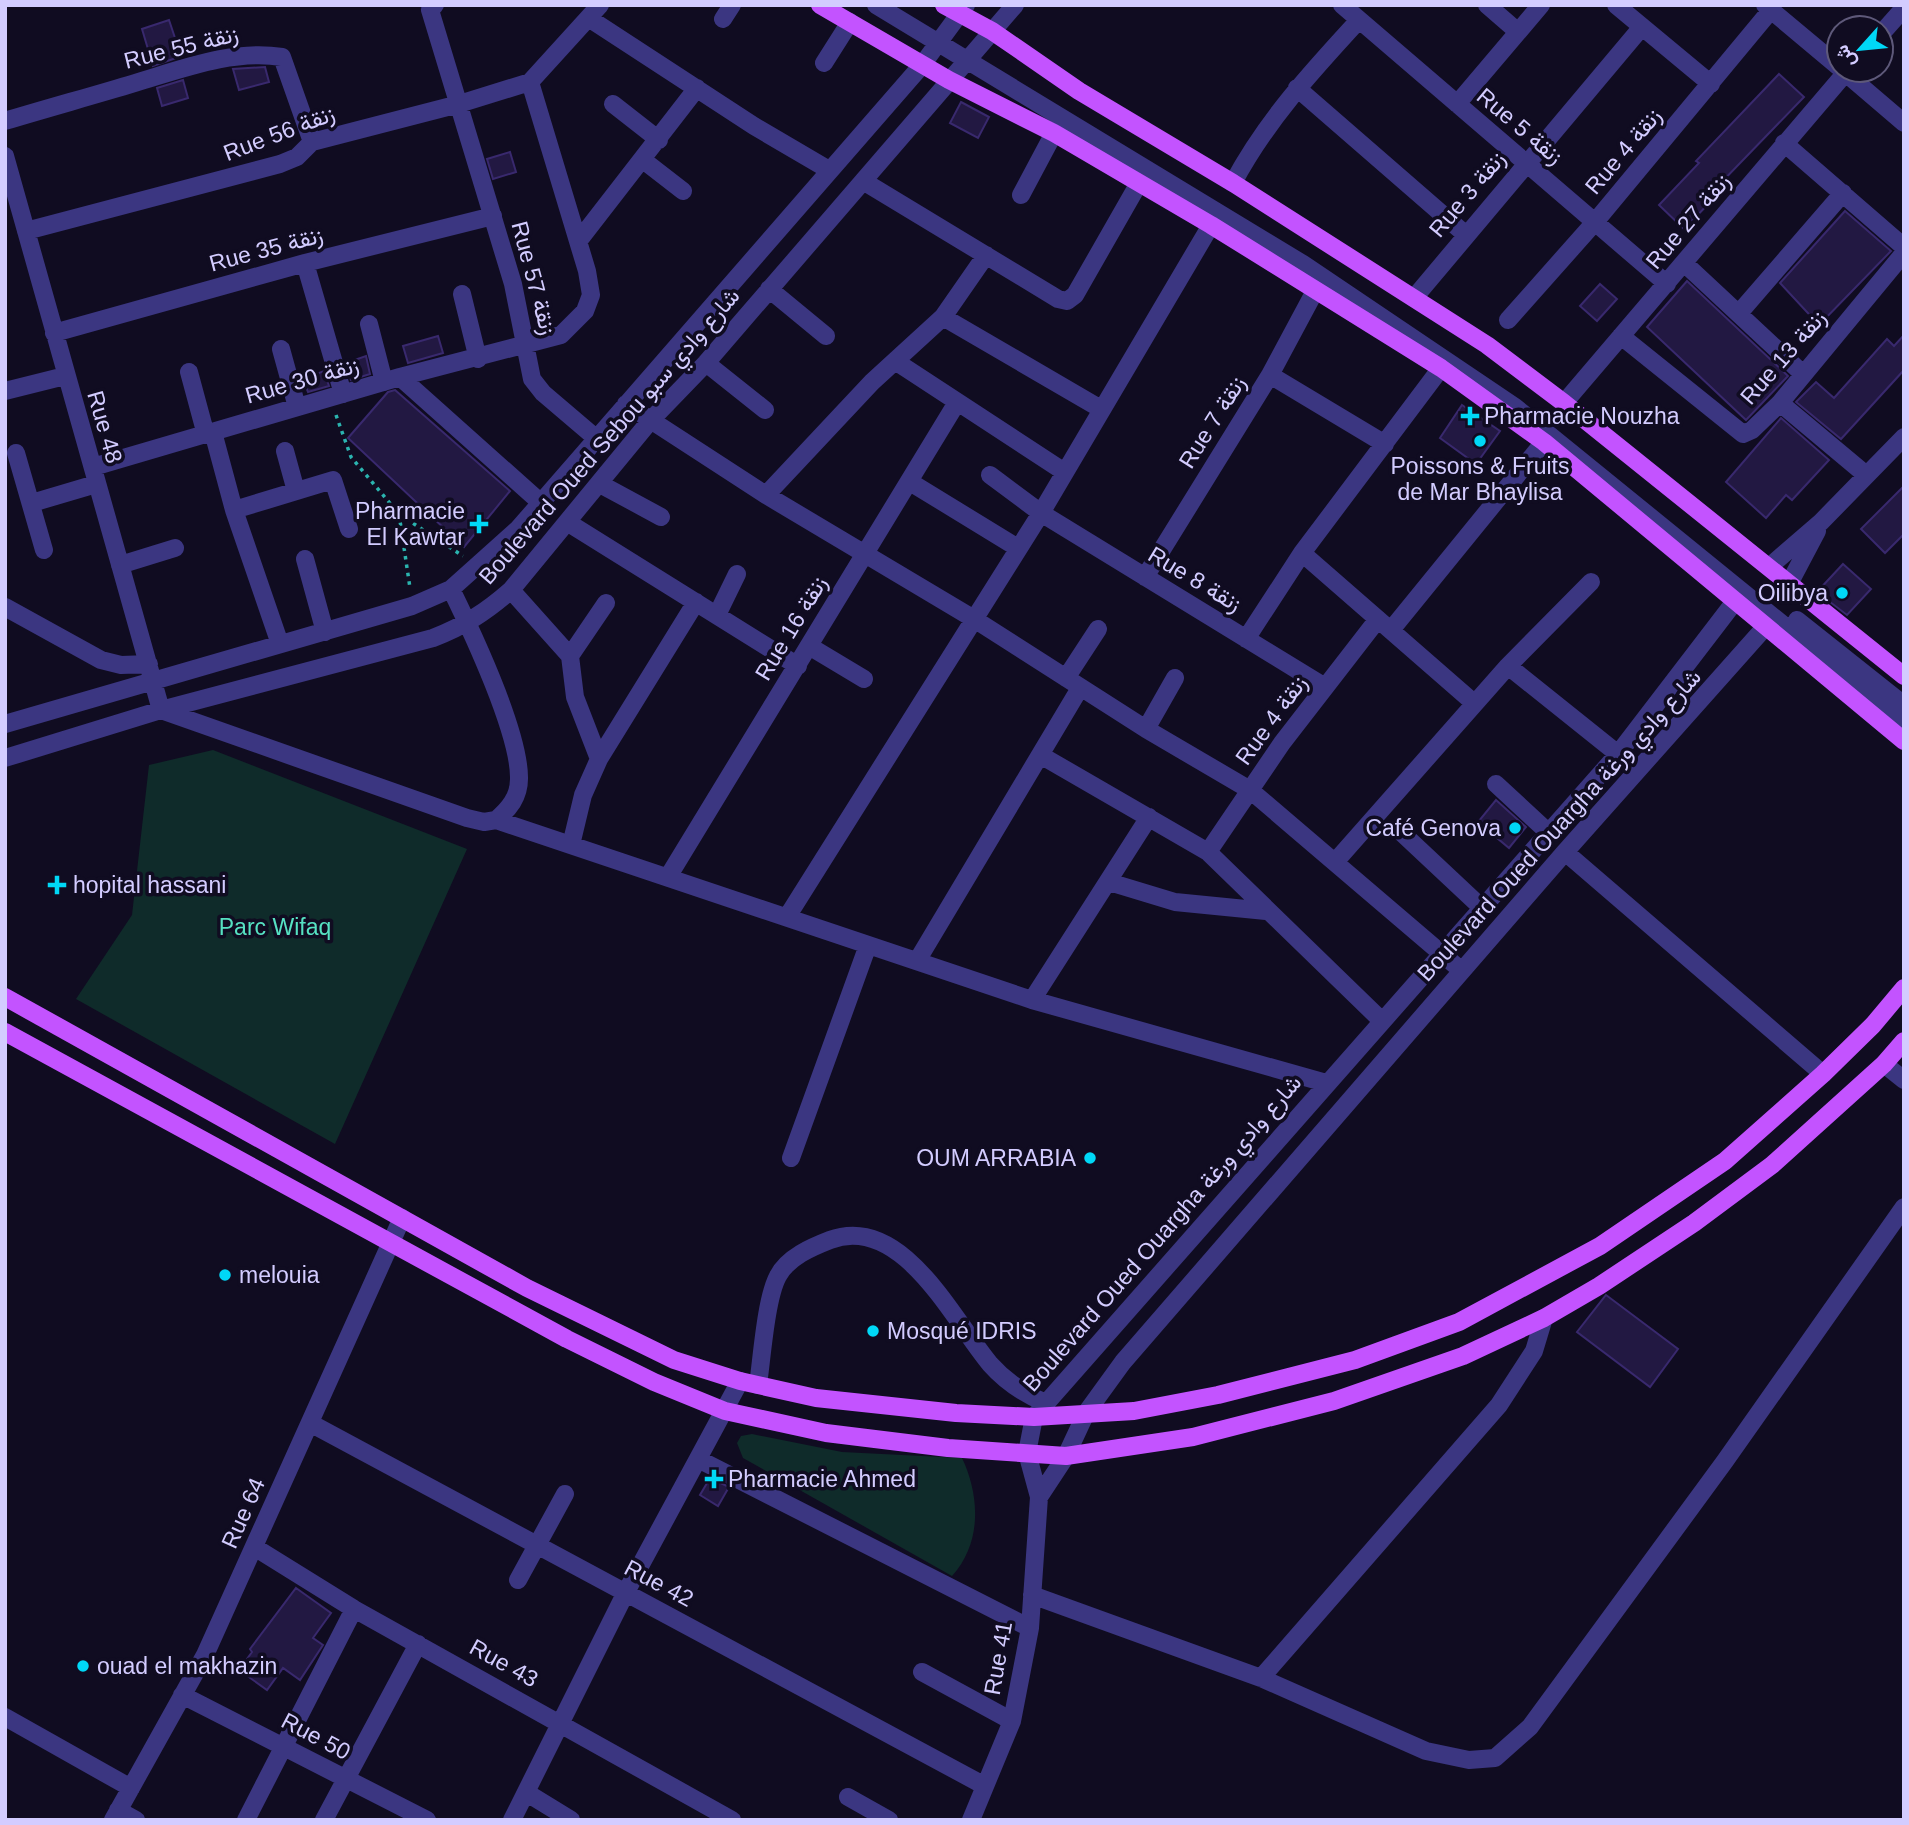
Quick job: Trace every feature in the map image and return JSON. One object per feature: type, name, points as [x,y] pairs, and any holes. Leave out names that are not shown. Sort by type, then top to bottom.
[{"type":"main road","points":[[820,5],[949,80],[1054,133],[1210,225],[1441,368],[1544,442],[1904,741]]},
{"type":"main road","points":[[956,8],[1079,91],[1233,183],[1487,345],[1902,670]]},
{"type":"main road","points":[[5,997],[527,1288],[674,1360],[740,1381],[816,1398],[957,1413],[1040,1410],[1086,1413],[1134,1411],[1218,1395],[1355,1360],[1459,1322],[1600,1246],[1725,1161],[1823,1074],[1873,1025],[1904,988]]},
{"type":"main road","points":[[26,1008],[8,1034],[567,1339],[654,1382],[724,1411],[826,1433],[948,1448],[1066,1456],[1193,1437],[1334,1401],[1463,1356],[1544,1318],[1599,1286],[1772,1165],[1884,1064],[1904,1041]]},
{"type":"street","name":"Rue 57 زنقة","points":[[435,5],[430,10],[493,216],[527,346],[529,368],[536,386],[597,439]]},
{"type":"street","points":[[876,5],[941,38]]},
{"type":"street","points":[[895,5],[941,38],[1303,264],[1515,407],[1904,723]]},
{"type":"street","name":"Boulevard Oued Sebou شارع وادي سبو","points":[[5,758],[161,710],[433,638],[468,624],[511,590],[650,421],[706,363],[1014,5]]},
{"type":"street","name":"Rue 5 زنقة","points":[[1342,5],[1667,284]]},
{"type":"street","points":[[1487,5],[1517,31]]},
{"type":"street","points":[[1457,104],[1541,5]]},
{"type":"street","points":[[1616,5],[1711,84]]},
{"type":"street","name":"Boulevard Oued Sebou شارع وادي سبو","points":[[5,724],[151,672],[325,632],[412,606],[451,589],[479,567],[518,529],[597,439],[922,65],[941,38],[956,8]]},
{"type":"street","points":[[1768,8],[1825,54]]},
{"type":"street","name":"Rue 4 زنقة","points":[[1508,320],[1711,84],[1768,8]]},
{"type":"street","name":"Rue 56 زنقة","points":[[26,231],[280,164],[297,157],[312,142],[459,104],[530,82],[595,12]]},
{"type":"street","points":[[595,12],[697,88],[829,170]]},
{"type":"street","points":[[1233,183],[1267,127],[1297,88],[1359,20]]},
{"type":"street","points":[[824,63],[850,22]]},
{"type":"street","name":"Rue 3 زنقة","points":[[1414,298],[1525,162],[1641,27]]},
{"type":"street","name":"Rue 55 زنقة","points":[[5,121],[181,69],[242,55],[263,54],[282,57],[312,142]]},
{"type":"street","points":[[970,56],[1311,258],[1518,396],[1904,705]]},
{"type":"street","name":"Rue 30 زنقة","points":[[32,503],[94,476],[209,433],[392,379],[478,359],[561,335],[585,312],[591,295],[580,239],[530,82]]},
{"type":"street","name":"Rue 27 زنقة","points":[[1564,403],[1667,284],[1832,84]]},
{"type":"street","points":[[1860,84],[1904,123]]},
{"type":"street","points":[[580,239],[697,88]]},
{"type":"street","points":[[1297,88],[1465,234]]},
{"type":"street","points":[[612,104],[659,140]]},
{"type":"street","points":[[1021,195],[1054,133]]},
{"type":"street","points":[[1784,143],[1904,247]]},
{"type":"street","name":"Rue 48","points":[[5,156],[161,710]]},
{"type":"street","points":[[643,160],[683,191]]},
{"type":"street","points":[[863,181],[1058,299],[1068,302],[1075,295],[1139,183]]},
{"type":"street","points":[[1740,312],[1843,193]]},
{"type":"street","name":"Rue 35 زنقة","points":[[54,333],[305,263],[493,216]]},
{"type":"street","points":[[787,917],[1041,513],[1063,471],[1210,225]]},
{"type":"street","name":"Rue 13 زنقة","points":[[1621,336],[1743,434],[1752,430],[1780,403],[1904,253]]},
{"type":"street","points":[[766,495],[872,382],[943,317],[986,255]]},
{"type":"street","points":[[305,263],[336,395]]},
{"type":"street","points":[[1684,263],[1740,312],[1803,374]]},
{"type":"street","points":[[769,289],[826,336]]},
{"type":"street","name":"Rue 7 زنقة","points":[[1145,577],[1270,375],[1315,291]]},
{"type":"street","points":[[462,294],[478,359]]},
{"type":"street","points":[[943,317],[1101,409]]},
{"type":"street","points":[[369,324],[392,379],[540,502]]},
{"type":"street","points":[[281,349],[297,407]]},
{"type":"street","points":[[895,361],[956,404],[1063,471]]},
{"type":"street","points":[[706,363],[765,410]]},
{"type":"street","points":[[1246,639],[1302,553],[1441,368]]},
{"type":"street","points":[[189,372],[280,644]]},
{"type":"street","points":[[1270,375],[1385,444]]},
{"type":"street","points":[[5,391],[65,376]]},
{"type":"street","points":[[1780,403],[1865,474]]},
{"type":"street","points":[[626,404],[766,495],[974,619],[1146,729],[1250,790],[1462,971]]},
{"type":"street","name":"Rue 16 زنقة","points":[[668,877],[956,404]]},
{"type":"street","points":[[1769,567],[1821,522],[1904,437]]},
{"type":"street","name":"Rue 4 زنقة","points":[[1208,852],[1325,687],[1385,625],[1544,442]]},
{"type":"street","points":[[285,452],[296,491]]},
{"type":"street","points":[[16,453],[44,550]]},
{"type":"street","name":"Rue 8 زنقة","points":[[990,475],[1041,513],[1325,687]]},
{"type":"street","points":[[234,510],[333,480],[349,529]]},
{"type":"street","points":[[910,482],[1018,548]]},
{"type":"street","points":[[600,484],[662,517]]},
{"type":"street","points":[[567,522],[798,666]]},
{"type":"street","points":[[1790,584],[1821,522]]},
{"type":"street","points":[[120,565],[176,548]]},
{"type":"street","points":[[1302,553],[1475,704]]},
{"type":"street","points":[[305,559],[325,632]]},
{"type":"street","points":[[717,615],[737,574]]},
{"type":"street","points":[[1335,862],[1508,666],[1591,582]]},
{"type":"street","points":[[451,589],[495,690],[517,759],[519,780],[515,798],[496,820]]},
{"type":"street","points":[[511,590],[570,656],[575,697],[599,759]]},
{"type":"street","name":"Boulevard Oued Ouargha شارع وادي ورغة","points":[[1038,1497],[1027,1452],[1040,1410],[1618,754],[1736,600]]},
{"type":"street","points":[[571,845],[583,795],[599,759],[696,602]]},
{"type":"street","points":[[570,656],[606,603]]},
{"type":"street","points":[[5,607],[101,660],[151,672]]},
{"type":"street","name":"Boulevard Oued Ouargha شارع وادي ورغة","points":[[1038,1497],[1066,1456],[1086,1413],[1123,1362],[1565,852],[1767,625]]},
{"type":"street","points":[[917,961],[1042,756],[1098,629]]},
{"type":"street","points":[[809,646],[864,680]]},
{"type":"street","points":[[1508,666],[1618,754]]},
{"type":"street","points":[[1146,729],[1175,678]]},
{"type":"street","points":[[161,710],[467,818],[484,822],[496,820],[1032,1000],[1326,1083]]},
{"type":"street","points":[[1042,756],[1208,852],[1382,1021]]},
{"type":"street","points":[[1496,784],[1549,833]]},
{"type":"street","points":[[1032,1000],[1149,817]]},
{"type":"street","points":[[1402,833],[1482,908]]},
{"type":"street","points":[[1565,852],[1823,1074]]},
{"type":"street","points":[[1109,881],[1175,902],[1266,911]]},
{"type":"street","points":[[791,1158],[868,945]]},
{"type":"street","points":[[1884,1064],[1904,1080]]},
{"type":"street","points":[[1032,1595],[1261,1678],[1426,1751],[1469,1760],[1495,1758],[1538,1716],[1733,1450],[1904,1207]]},
{"type":"street","name":"Rue 64","points":[[115,1815],[205,1655],[402,1218]]},
{"type":"street","points":[[758,1385],[778,1276],[789,1261],[816,1245],[843,1235],[869,1239],[900,1252],[920,1271],[991,1365],[1040,1410]]},
{"type":"street","points":[[1261,1678],[1499,1405],[1534,1351],[1544,1318]]},
{"type":"street","points":[[512,1820],[563,1724],[626,1592],[740,1381]]},
{"type":"street","name":"Rue 42","points":[[310,1423],[985,1786]]},
{"type":"street","points":[[698,1459],[1030,1629]]},
{"type":"street","points":[[518,1580],[565,1494]]},
{"type":"street","name":"Rue 41","points":[[971,1820],[1012,1721],[1030,1629],[1038,1497]]},
{"type":"street","name":"Rue 43","points":[[254,1547],[354,1609],[732,1820]]},
{"type":"street","points":[[246,1820],[354,1609]]},
{"type":"street","points":[[324,1820],[418,1644]]},
{"type":"street","points":[[922,1672],[1012,1721]]},
{"type":"street","name":"Rue 50","points":[[182,1695],[427,1820]]},
{"type":"street","points":[[5,1717],[131,1787]]},
{"type":"street","points":[[527,1793],[571,1820]]},
{"type":"street","points":[[848,1797],[889,1820]]},
{"type":"street","points":[[115,1815],[136,1820]]},
{"type":"path","points":[[336,395],[351,457],[399,514],[479,567]]},
{"type":"path","points":[[399,514],[412,606]]},
{"type":"green space","name":"Parc Wifaq","points":[[213,750],[467,849],[335,1144],[76,999],[132,915],[149,765]]},
{"type":"green space","points":[[752,1434],[842,1452],[962,1458],[972,1488],[975,1519],[969,1549],[962,1563],[952,1576],[743,1458],[737,1443],[741,1436]]},
{"type":"building","points":[[169,20],[178,47],[173,48],[176,58],[153,66],[142,29]]},
{"type":"building","points":[[265,67],[269,82],[239,90],[233,69]]},
{"type":"building","points":[[1779,74],[1804,97],[1714,190],[1718,194],[1684,229],[1659,205],[1699,163],[1696,161]]},
{"type":"building","points":[[183,80],[188,98],[162,106],[157,88]]},
{"type":"building","points":[[961,102],[989,117],[978,138],[950,123]]},
{"type":"building","points":[[510,152],[516,172],[493,179],[487,159]]},
{"type":"building","points":[[1845,211],[1891,251],[1819,325],[1780,283]]},
{"type":"building","points":[[1687,281],[1788,376],[1746,420],[1647,327]]},
{"type":"building","points":[[1600,284],[1617,299],[1597,321],[1580,306]]},
{"type":"building","points":[[1904,335],[1904,370],[1841,439],[1796,402],[1816,382],[1834,398],[1887,339],[1894,346]]},
{"type":"building","points":[[438,336],[443,353],[408,363],[403,346]]},
{"type":"building","points":[[366,356],[370,374],[351,380],[346,363]]},
{"type":"building","points":[[324,371],[329,386],[308,392],[303,379]]},
{"type":"building","points":[[395,390],[510,491],[464,547],[348,438],[388,392]]},
{"type":"building","points":[[1462,405],[1500,431],[1476,464],[1440,438]]},
{"type":"building","points":[[1781,418],[1829,460],[1792,500],[1786,495],[1766,518],[1726,482]]},
{"type":"building","points":[[1904,486],[1904,534],[1885,553],[1861,529]]},
{"type":"building","name":"Oilibya","points":[[1843,564],[1871,589],[1847,615],[1817,592]]},
{"type":"building","points":[[1496,800],[1526,827],[1509,848],[1478,822]]},
{"type":"building","points":[[1606,1295],[1678,1349],[1650,1387],[1577,1332]]},
{"type":"building","points":[[710,1478],[729,1487],[718,1506],[700,1495]]},
{"type":"building","points":[[296,1588],[331,1613],[313,1638],[323,1645],[300,1680],[283,1668],[267,1690],[239,1670],[252,1652],[250,1649]]},
{"type":"place","name":"Pharmacie Nouzha","points":[[1470,416]]},
{"type":"place","name":"Poissons & Fruits de Mar Bhaylisa","points":[[1480,441]]},
{"type":"place","name":"Pharmacie El Kawtar","points":[[479,524]]},
{"type":"place","name":"Oilibya","points":[[1842,593]]},
{"type":"place","name":"Café Genova","points":[[1515,828]]},
{"type":"place","name":"hopital hassani","points":[[57,885]]},
{"type":"place","name":"OUM ARRABIA","points":[[1090,1158]]},
{"type":"place","name":"melouia","points":[[225,1275]]},
{"type":"place","name":"Mosqué IDRIS","points":[[873,1331]]},
{"type":"place","name":"Pharmacie Ahmed","points":[[714,1479]]},
{"type":"place","name":"ouad el makhazin","points":[[83,1666]]}]
